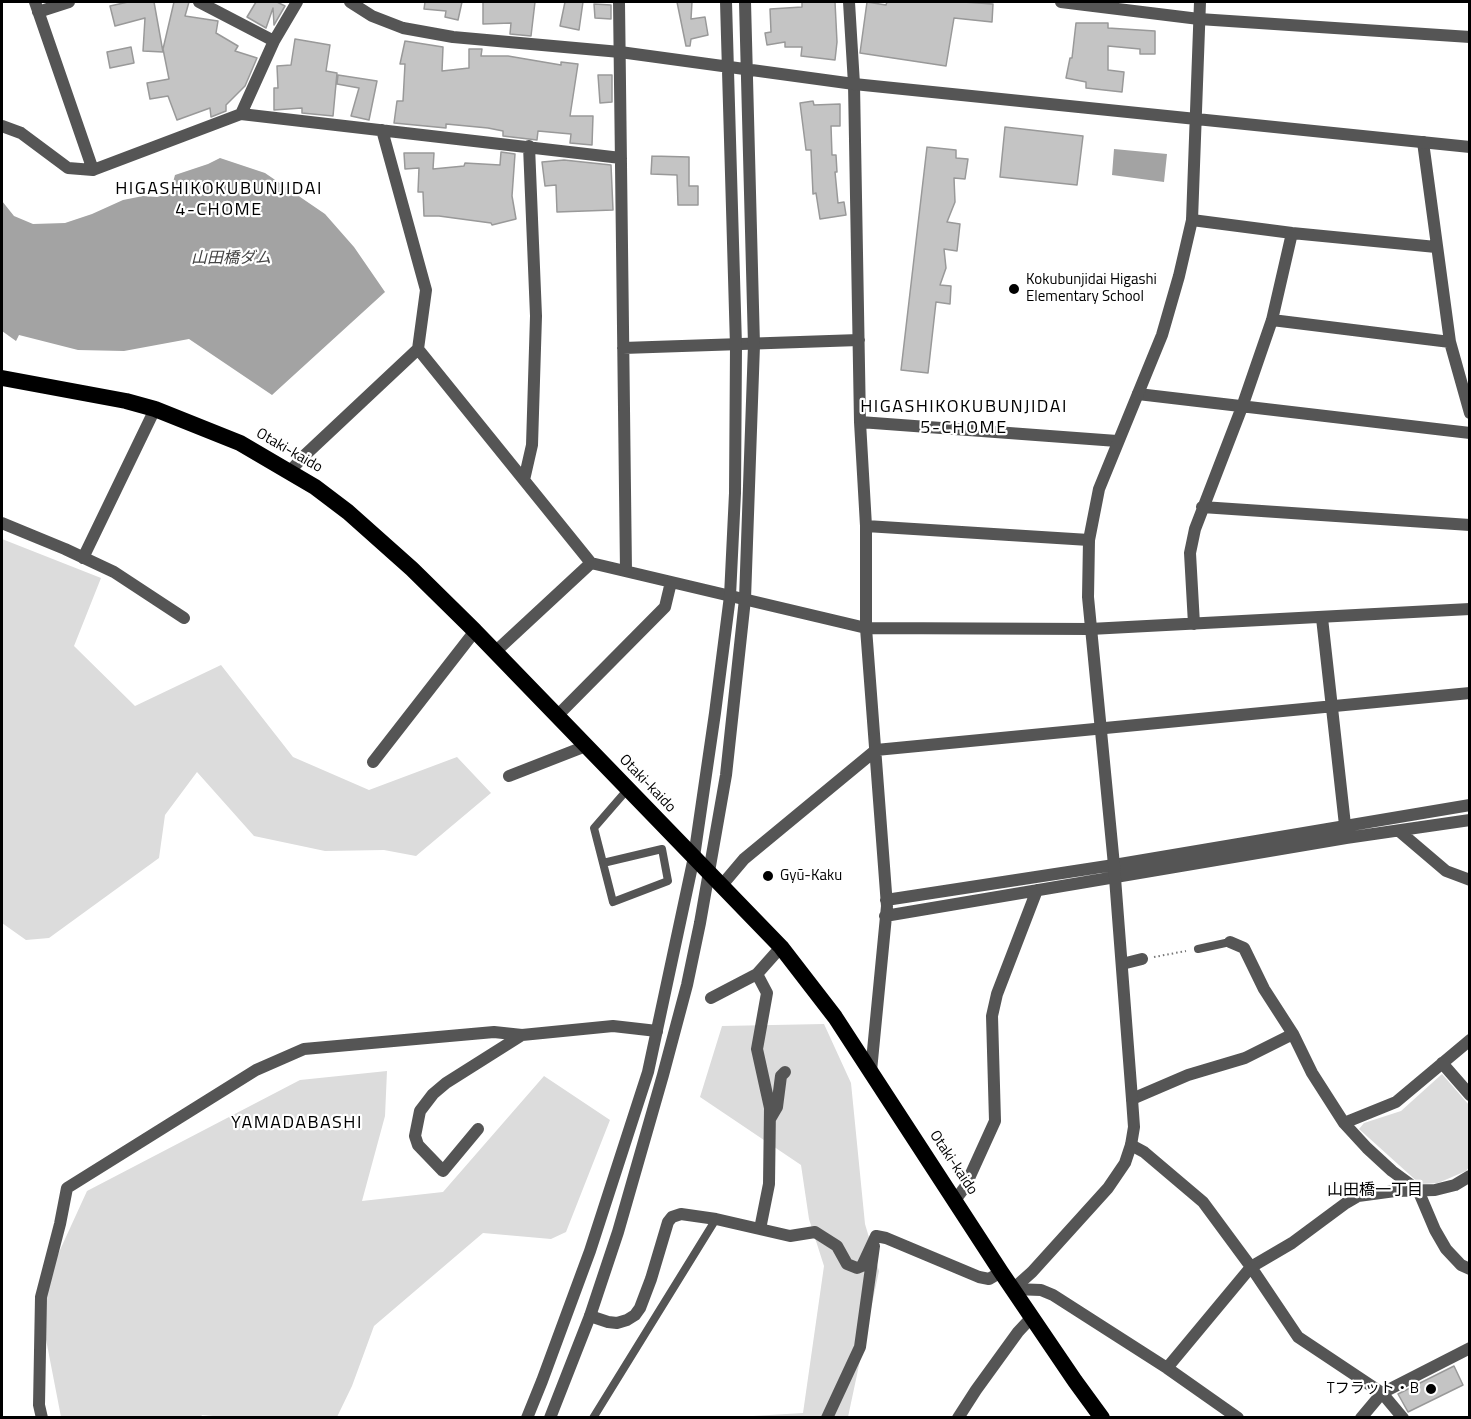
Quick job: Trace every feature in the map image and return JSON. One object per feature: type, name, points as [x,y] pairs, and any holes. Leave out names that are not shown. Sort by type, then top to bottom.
[{"type":"highway","name":"Otaki-kaido","points":[[2,378],[95,394],[155,409],[240,443],[290,471],[340,506],[380,540],[475,631],[782,947],[872,1071],[1001,1272],[1102,1418]]},
{"type":"street","points":[[69,2],[37,7],[93,170]]},
{"type":"street","points":[[198,2],[274,41]]},
{"type":"street","points":[[241,114],[274,41],[297,2]]},
{"type":"street","points":[[350,2],[372,16],[403,28],[453,37],[620,52],[854,84],[1470,147]]},
{"type":"street","points":[[619,2],[626,571]]},
{"type":"street","points":[[726,2],[736,346],[735,493],[730,596],[716,713],[694,857],[648,1072],[590,1251],[529,1413],[551,1417],[590,1316],[618,1232],[716,879],[745,599],[754,345],[746,2]]},
{"type":"street","points":[[849,2],[854,84],[860,422],[866,526],[866,628],[886,900],[872,1071]]},
{"type":"street","points":[[1061,2],[1199,19],[1470,37]]},
{"type":"street","points":[[1013,1290],[1108,1188],[1125,1163],[1134,1127],[1114,871],[1090,629],[1089,540],[1099,489],[1162,335],[1192,220],[1200,2]]},
{"type":"street","points":[[2,126],[21,133],[68,168],[93,170],[241,114],[621,158]]},
{"type":"street","points":[[290,471],[418,349],[426,290],[382,130]]},
{"type":"street","points":[[1423,142],[1450,342],[1470,413]]},
{"type":"street","points":[[524,480],[532,446],[536,316],[529,146]]},
{"type":"street","points":[[1192,220],[1292,233],[1436,247]]},
{"type":"street","points":[[1194,624],[1190,553],[1195,529],[1242,407],[1272,320],[1292,233]]},
{"type":"street","points":[[1272,320],[1450,342]]},
{"type":"street","points":[[623,348],[736,346],[859,340]]},
{"type":"street","points":[[418,349],[591,563],[866,628],[1090,629],[1470,609]]},
{"type":"street","points":[[1138,394],[1470,433]]},
{"type":"street","points":[[83,558],[155,409]]},
{"type":"street","points":[[860,422],[1117,441]]},
{"type":"street","points":[[1202,507],[1470,525]]},
{"type":"street","points":[[2,523],[114,572],[184,618]]},
{"type":"street","points":[[866,526],[1089,540]]},
{"type":"street","points":[[495,652],[591,563]]},
{"type":"street","points":[[557,716],[665,607],[671,582]]},
{"type":"street","points":[[1322,618],[1334,707],[1346,832]]},
{"type":"street","points":[[373,762],[475,631]]},
{"type":"street","points":[[716,879],[744,859],[876,750],[1470,693]]},
{"type":"street","points":[[508,776],[586,746]]},
{"type":"street","points":[[886,900],[1114,871],[1346,832],[1470,805]]},
{"type":"street","points":[[1346,832],[1398,831],[1470,820]]},
{"type":"street","points":[[1398,831],[1446,871],[1470,880]]},
{"type":"street","points":[[885,916],[1037,890],[1114,871]]},
{"type":"street","points":[[956,1199],[965,1187],[995,1121],[992,1016],[997,994],[1037,890]]},
{"type":"street","points":[[1230,942],[1244,948],[1264,990],[1293,1034],[1312,1072],[1344,1123],[1375,1156],[1418,1190],[1446,1249],[1461,1265],[1470,1269]]},
{"type":"street","points":[[711,998],[757,974],[782,947]]},
{"type":"street","points":[[1122,964],[1142,959]]},
{"type":"street","points":[[757,974],[767,993],[757,1049],[762,1079],[768,1095],[769,1120],[769,1184],[760,1229]]},
{"type":"street","points":[[42,1418],[39,1405],[41,1296],[67,1188],[256,1070],[304,1050],[495,1032],[522,1035],[613,1026],[657,1031]]},
{"type":"street","points":[[1132,1099],[1188,1075],[1245,1058],[1293,1034]]},
{"type":"street","points":[[478,1129],[443,1171],[418,1145],[415,1136],[420,1112],[433,1094],[446,1083],[522,1035]]},
{"type":"street","points":[[1344,1123],[1396,1102],[1470,1040]]},
{"type":"street","points":[[1442,1063],[1470,1095]]},
{"type":"street","points":[[769,1120],[777,1107],[781,1076],[785,1071]]},
{"type":"street","points":[[1131,1145],[1144,1152],[1203,1202],[1251,1267],[1298,1337],[1382,1394],[1403,1418]]},
{"type":"street","points":[[1167,1368],[1251,1267],[1292,1243],[1358,1196],[1435,1190],[1455,1185],[1470,1176]]},
{"type":"street","points":[[590,1316],[616,1323],[627,1320],[640,1308],[651,1279],[664,1231],[672,1217],[690,1214],[790,1236],[815,1232],[837,1246],[847,1264],[857,1268],[862,1266],[876,1236]]},
{"type":"street","points":[[876,1236],[886,1238],[979,1277],[989,1279],[1001,1272]]},
{"type":"street","points":[[828,1418],[860,1347],[876,1236]]},
{"type":"street","points":[[1013,1290],[1041,1290],[1053,1295],[1167,1368],[1238,1418]]},
{"type":"street","points":[[958,1418],[975,1390],[1018,1332],[1032,1317]]},
{"type":"street","points":[[1361,1418],[1382,1394],[1470,1348]]},
{"type":"lane","points":[[603,863],[662,849],[668,881],[613,902],[594,828],[627,789]]},
{"type":"lane","points":[[1198,949],[1230,942]]},
{"type":"lane","points":[[593,1418],[716,1219]]},
{"type":"path","points":[[1142,959],[1198,949]]},
{"type":"shaded area","points":[[2,539],[101,578],[74,646],[135,706],[221,665],[293,757],[369,790],[457,757],[491,793],[416,856],[384,850],[325,851],[254,836],[197,772],[165,815],[159,858],[49,938],[26,940],[2,923]]},
{"type":"shaded area","points":[[824,1024],[851,1083],[865,1224],[879,1271],[848,1417],[736,1417],[803,1413],[824,1266],[809,1219],[801,1165],[700,1097],[722,1026]]},
{"type":"shaded area","points":[[387,1071],[385,1116],[362,1201],[443,1192],[544,1076],[610,1120],[566,1232],[551,1239],[483,1233],[374,1326],[352,1386],[337,1417],[235,1418],[202,1415],[200,1418],[61,1417],[38,1298],[87,1191],[300,1080]]},
{"type":"shaded area","points":[[1442,1074],[1469,1105],[1469,1167],[1466,1171],[1438,1183],[1420,1184],[1359,1129],[1364,1123],[1401,1111]]},
{"type":"water","points":[[1114,149],[1167,154],[1164,182],[1112,175]]},
{"type":"water","name":"山田橋ダム","points":[[220,158],[265,173],[325,214],[354,247],[385,292],[272,395],[189,339],[124,351],[78,350],[19,335],[16,341],[2,331],[2,201],[14,216],[33,224],[65,223],[123,200],[143,196],[157,197],[170,193],[175,175]]},
{"type":"building","points":[[128,2],[154,2],[163,52],[143,51],[145,18],[115,26],[110,6]]},
{"type":"building","points":[[174,2],[189,2],[185,16],[218,21],[216,33],[238,46],[235,51],[257,58],[245,86],[226,105],[226,111],[211,117],[210,108],[177,120],[168,96],[150,99],[147,83],[169,79],[163,49]]},
{"type":"building","points":[[256,2],[277,2],[285,6],[274,25],[273,8],[266,28],[247,17]]},
{"type":"building","points":[[425,2],[462,2],[458,20],[445,17],[446,11],[424,9]]},
{"type":"building","points":[[483,2],[535,2],[531,36],[510,34],[511,23],[483,24]]},
{"type":"building","points":[[565,2],[583,2],[579,30],[560,26]]},
{"type":"building","points":[[677,2],[692,2],[691,19],[705,17],[708,35],[691,39],[690,46],[686,46]]},
{"type":"building","points":[[802,2],[835,2],[837,42],[835,60],[801,56],[802,47],[785,47],[785,42],[767,45],[765,33],[771,32],[770,9],[802,7]]},
{"type":"building","points":[[867,2],[886,5],[887,2],[993,4],[992,22],[954,18],[946,66],[860,53]]},
{"type":"building","points":[[594,4],[611,5],[611,19],[595,18]]},
{"type":"building","points":[[1076,23],[1108,23],[1108,28],[1155,31],[1155,54],[1140,54],[1140,49],[1108,46],[1108,70],[1124,72],[1122,92],[1086,88],[1086,82],[1066,78],[1070,58],[1072,58]]},
{"type":"building","points":[[295,39],[330,45],[326,71],[337,73],[333,116],[302,113],[302,108],[274,110],[274,88],[278,88],[277,66],[291,65]]},
{"type":"building","points":[[405,41],[443,47],[442,71],[469,68],[469,49],[482,49],[481,56],[508,56],[561,65],[561,62],[578,64],[570,116],[593,116],[592,145],[570,143],[571,134],[538,131],[537,140],[503,136],[503,131],[488,128],[446,124],[446,128],[394,123],[397,101],[403,101],[405,64],[400,64]]},
{"type":"building","points":[[131,47],[134,63],[110,68],[107,52]]},
{"type":"building","points":[[338,75],[377,81],[369,120],[351,116],[359,88],[337,84]]},
{"type":"building","points":[[598,75],[612,75],[612,102],[600,103]]},
{"type":"building","points":[[813,101],[814,105],[840,104],[840,126],[831,126],[832,155],[836,155],[838,203],[844,202],[846,215],[820,219],[816,193],[813,194],[811,150],[806,150],[800,103]]},
{"type":"building","points":[[1005,127],[1083,136],[1077,185],[1000,177]]},
{"type":"building","points":[[927,147],[956,150],[956,158],[968,159],[965,179],[954,178],[955,202],[947,222],[960,224],[957,251],[944,249],[946,268],[940,285],[951,286],[950,304],[936,302],[928,373],[901,370]]},
{"type":"building","points":[[501,152],[515,154],[512,196],[516,219],[492,225],[491,223],[439,216],[424,216],[423,192],[418,192],[419,168],[405,169],[404,153],[434,153],[433,169],[464,166],[465,163],[500,165]]},
{"type":"building","points":[[652,156],[689,157],[689,186],[698,186],[698,205],[678,205],[677,175],[651,174]]},
{"type":"building","points":[[564,160],[611,165],[613,210],[557,212],[556,185],[545,186],[542,162]]},
{"type":"building","name":"Tフラット・B","points":[[1454,1366],[1463,1385],[1408,1412],[1398,1394]]},
{"type":"place","name":"Kokubunjidai Higashi Elementary School","points":[[1014,289]]},
{"type":"place","name":"Gyū-Kaku","points":[[768,876]]},
{"type":"place","name":"Tフラット・B","points":[[1431,1389]]},
{"type":"district","name":"HIGASHIKOKUBUNJIDAI 4-CHOME","points":[[219,200]]},
{"type":"district","name":"HIGASHIKOKUBUNJIDAI 5-CHOME","points":[[964,418]]},
{"type":"district","name":"YAMADABASHI","points":[[297,1124]]},
{"type":"district","name":"山田橋一丁目","points":[[1375,1191]]}]
